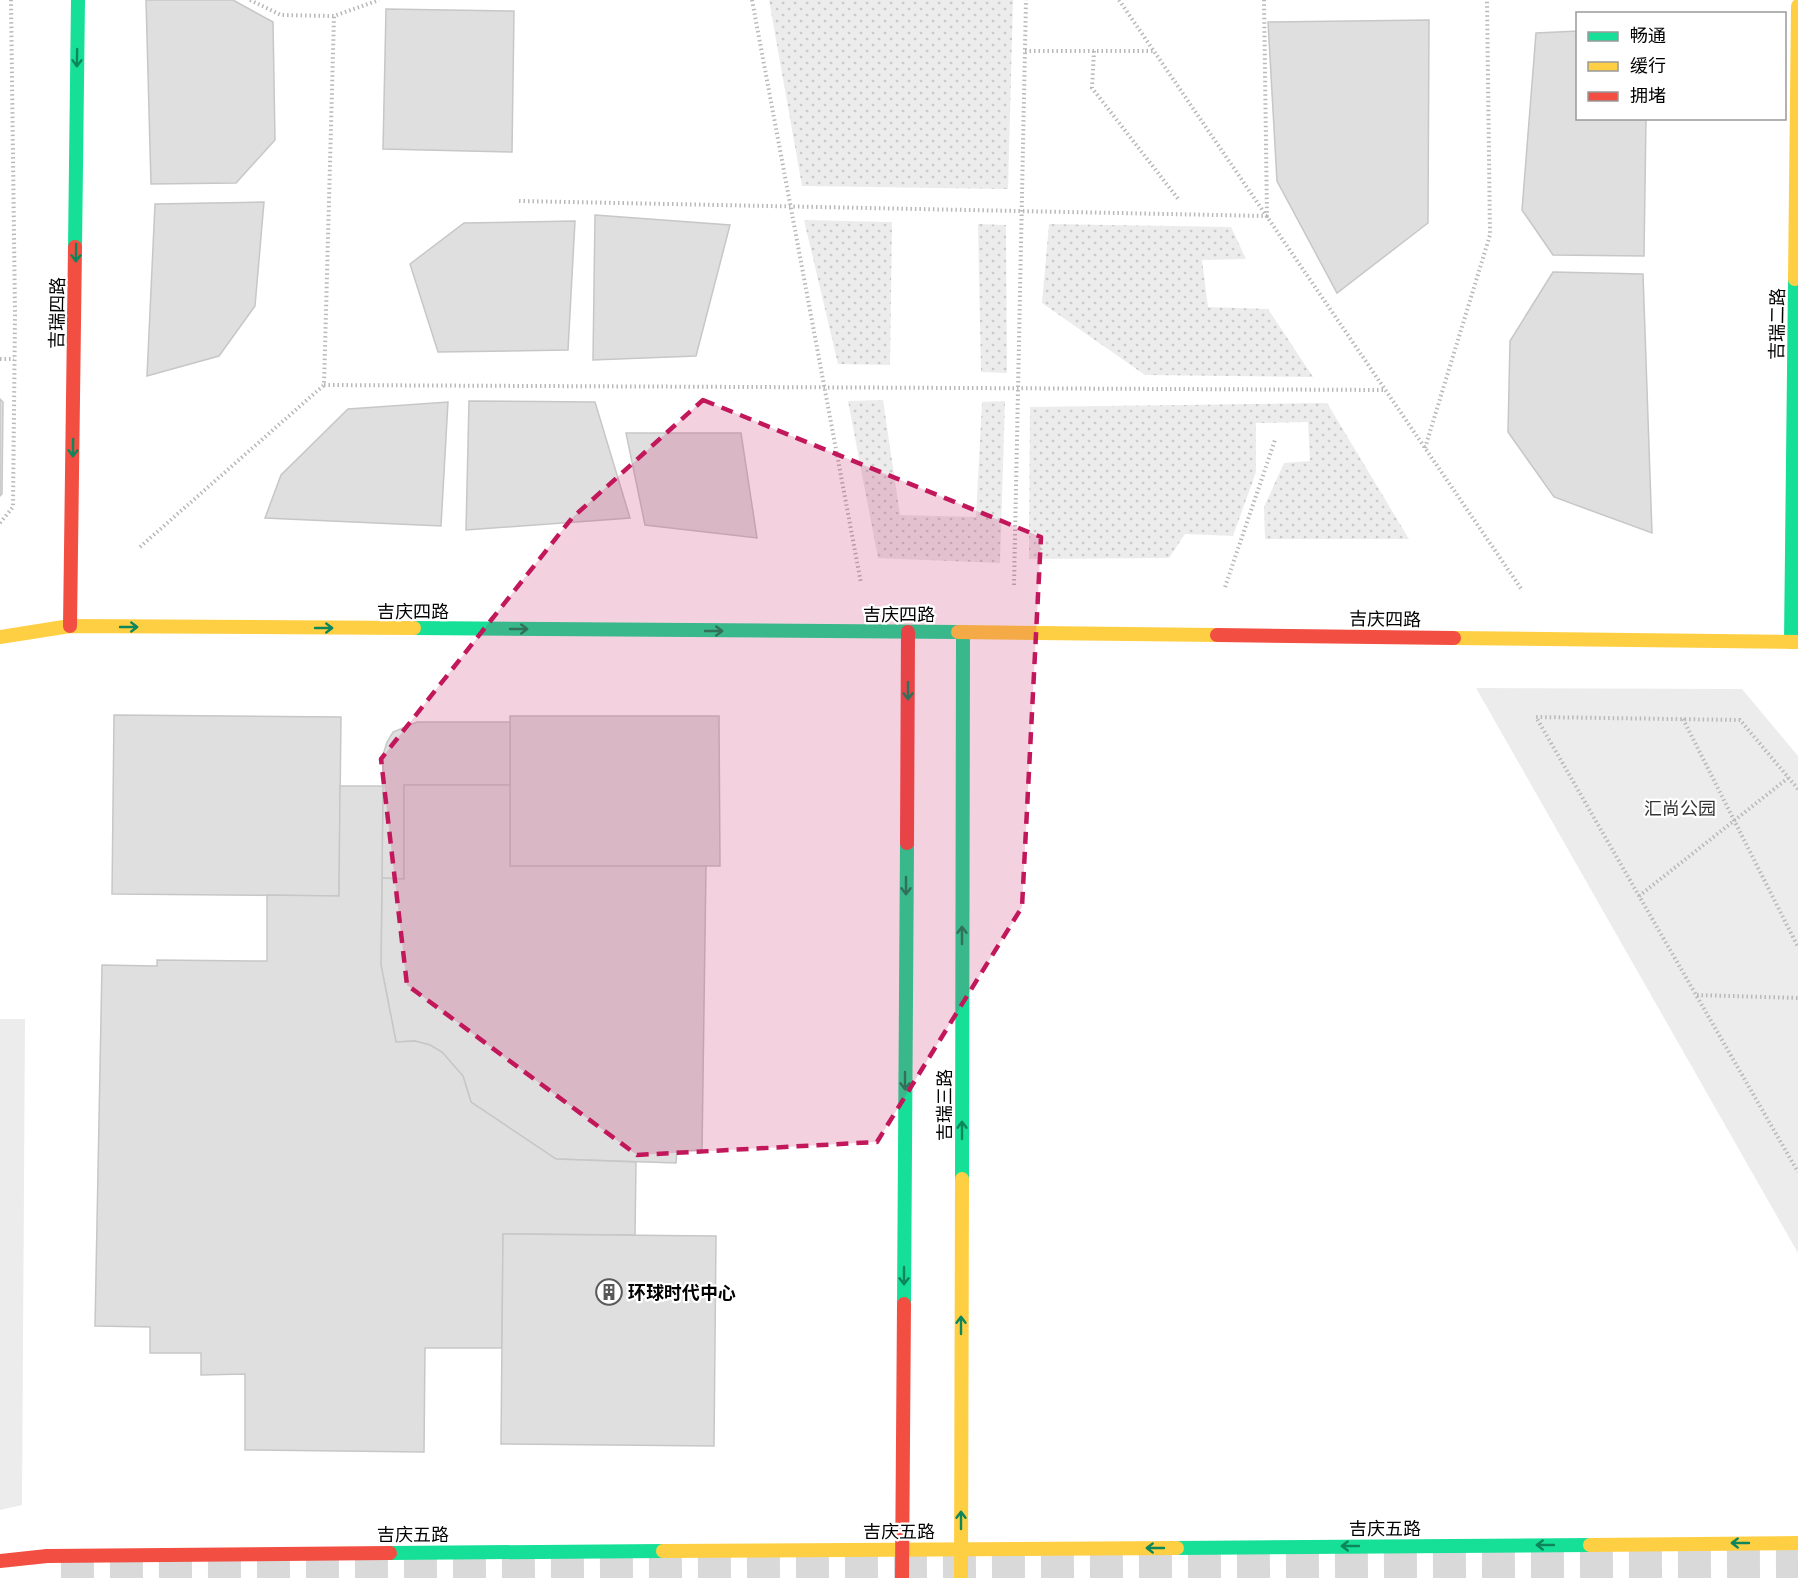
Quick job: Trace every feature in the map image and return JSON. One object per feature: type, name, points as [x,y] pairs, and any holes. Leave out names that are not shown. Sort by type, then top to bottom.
[{"type":"street","name":"吉瑞四路","points":[[70,627],[78,0]]},
{"type":"street","name":"吉瑞二路","points":[[1795,642],[1798,6]]},
{"type":"street","name":"吉庆四路","points":[[0,637],[70,627],[963,632],[1795,642]]},
{"type":"street","points":[[902,1578],[908,632]]},
{"type":"street","name":"吉瑞三路","points":[[961,1578],[963,632]]},
{"type":"street","name":"吉庆五路","points":[[0,1561],[47,1556],[1798,1543]]},
{"type":"path","points":[[0,523],[13,507],[11,0]]},
{"type":"path","points":[[250,0],[280,15],[334,16],[379,0]]},
{"type":"path","points":[[752,0],[861,583]]},
{"type":"path","points":[[1014,585],[1026,0]]},
{"type":"path","points":[[1119,0],[1522,590]]},
{"type":"path","points":[[1264,0],[1267,216]]},
{"type":"path","points":[[1425,448],[1490,235],[1487,0]]},
{"type":"path","points":[[324,385],[334,16]]},
{"type":"path","points":[[1025,51],[1154,51]]},
{"type":"path","points":[[1094,51],[1092,88],[1179,200]]},
{"type":"path","points":[[519,201],[1267,216]]},
{"type":"path","points":[[0,359],[14,359]]},
{"type":"path","points":[[140,547],[324,385],[1385,390]]},
{"type":"path","points":[[1225,587],[1275,440]]},
{"type":"path","points":[[1798,789],[1740,720],[1536,717],[1798,1172]]},
{"type":"path","points":[[1683,719],[1798,947]]},
{"type":"path","points":[[1639,896],[1788,778]]},
{"type":"path","points":[[1696,995],[1798,998]]},
{"type":"highlighted area","points":[[703,400],[1041,537],[1022,907],[877,1142],[637,1155],[407,985],[381,759],[572,518]]},
{"type":"green space","points":[[769,0],[1013,0],[1008,189],[802,186]]},
{"type":"green space","points":[[804,220],[892,222],[890,365],[838,364]]},
{"type":"green space","points":[[978,224],[1006,225],[1007,373],[981,372]]},
{"type":"green space","points":[[1049,224],[1231,227],[1246,259],[1202,260],[1208,307],[1268,309],[1313,377],[1145,375],[1042,303]]},
{"type":"green space","points":[[883,400],[900,515],[976,517],[982,402],[1005,401],[1000,563],[878,558],[848,401]]},
{"type":"green space","points":[[1327,403],[1409,539],[1265,539],[1264,507],[1284,463],[1310,461],[1308,422],[1256,423],[1256,472],[1233,536],[1185,534],[1169,558],[1029,559],[1030,407]]},
{"type":"green space","name":"汇尚公园","points":[[1476,688],[1742,689],[1798,756],[1798,1253]]},
{"type":"green space","points":[[0,1019],[25,1019],[22,1505],[0,1510]]},
{"type":"building","points":[[146,0],[233,0],[273,22],[275,140],[236,183],[151,184]]},
{"type":"building","points":[[386,9],[514,11],[512,152],[383,149]]},
{"type":"building","points":[[1429,20],[1428,223],[1337,293],[1277,181],[1268,22]]},
{"type":"building","points":[[1576,31],[1576,120],[1646,120],[1644,256],[1553,255],[1522,210],[1536,33]]},
{"type":"building","points":[[264,202],[255,306],[219,356],[147,376],[155,204]]},
{"type":"building","points":[[595,215],[730,225],[696,356],[593,360]]},
{"type":"building","points":[[575,221],[568,350],[438,352],[410,264],[464,223]]},
{"type":"building","points":[[1553,272],[1643,274],[1652,533],[1554,497],[1508,432],[1510,341]]},
{"type":"building","points":[[0,399],[3,402],[2,494],[0,496]]},
{"type":"building","points":[[469,401],[595,402],[630,518],[466,530]]},
{"type":"building","points":[[448,402],[441,526],[265,518],[281,475],[348,409]]},
{"type":"building","points":[[626,433],[741,433],[757,538],[645,525]]},
{"type":"building","points":[[114,715],[341,717],[339,896],[112,894]]},
{"type":"building","points":[[510,716],[719,716],[720,866],[510,866]]},
{"type":"building","points":[[417,722],[510,722],[510,785],[404,785],[404,879],[382,878],[383,755],[393,732]]},
{"type":"building","points":[[404,785],[510,785],[510,866],[706,866],[702,1150],[677,1151],[676,1163],[556,1159],[471,1102],[463,1076],[442,1052],[430,1045],[415,1041],[396,1042],[381,965],[382,878],[404,879]]},
{"type":"building","points":[[340,786],[383,786],[381,965],[396,1042],[415,1041],[430,1045],[442,1052],[463,1076],[471,1102],[556,1159],[636,1162],[635,1235],[503,1234],[502,1348],[425,1348],[424,1452],[245,1450],[245,1374],[201,1375],[201,1353],[150,1353],[150,1327],[95,1326],[102,965],[157,966],[157,960],[267,961],[267,895],[339,896]]},
{"type":"building","name":"环球时代中心","points":[[503,1234],[716,1236],[714,1446],[501,1444]]},
{"type":"tunnel","points":[[61,1578],[1798,1566]]},
{"type":"traffic: fast","points":[[75,247],[78,0]]},
{"type":"traffic: fast","points":[[1791,642],[1795,279]]},
{"type":"traffic: fast","points":[[414,628],[958,632]]},
{"type":"traffic: fast","points":[[962,1179],[963,632]]},
{"type":"traffic: fast","points":[[904,1304],[907,843]]},
{"type":"traffic: fast","points":[[1177,1548],[1590,1545]]},
{"type":"traffic: fast","points":[[390,1553],[663,1551]]},
{"type":"traffic: slow","points":[[1795,279],[1798,6]]},
{"type":"traffic: slow","points":[[0,637],[70,626],[414,628]]},
{"type":"traffic: slow","points":[[958,632],[1217,635]]},
{"type":"traffic: slow","points":[[1454,638],[1798,642]]},
{"type":"traffic: slow","points":[[961,1578],[962,1179]]},
{"type":"traffic: slow","points":[[1590,1545],[1798,1543]]},
{"type":"traffic: slow","points":[[663,1551],[1177,1548]]},
{"type":"traffic: jam","points":[[70,626],[75,247]]},
{"type":"traffic: jam","points":[[907,843],[908,632]]},
{"type":"traffic: jam","points":[[1217,635],[1454,638]]},
{"type":"traffic: jam","points":[[902,1578],[904,1304]]},
{"type":"traffic: jam","points":[[0,1561],[47,1556],[390,1553]]},
{"type":"place","name":"环球时代中心","points":[[609,1292]]}]
